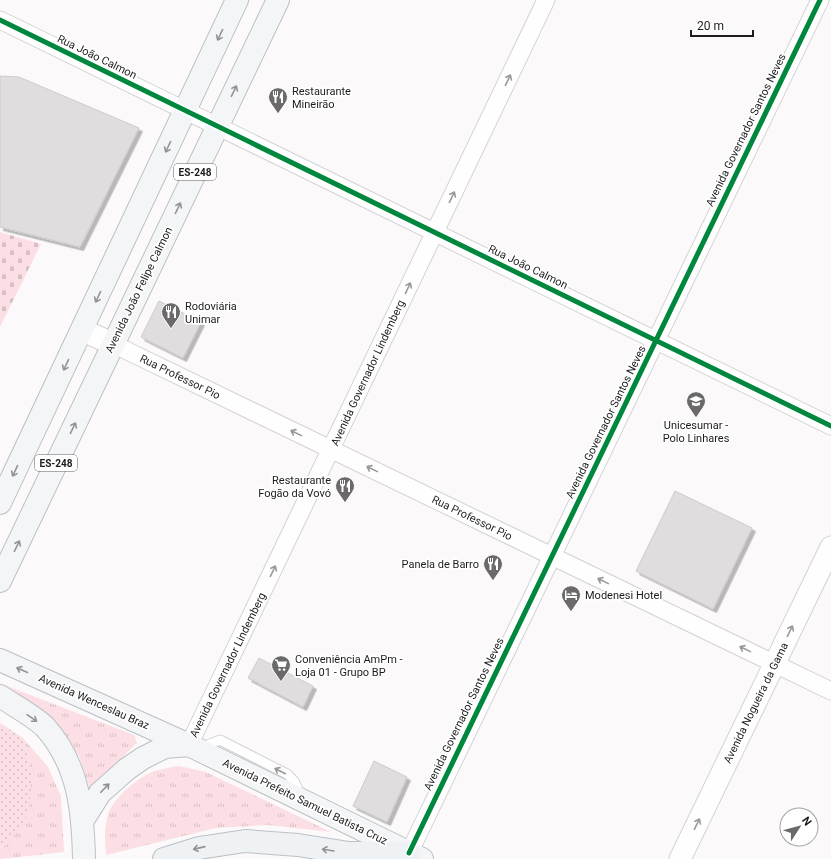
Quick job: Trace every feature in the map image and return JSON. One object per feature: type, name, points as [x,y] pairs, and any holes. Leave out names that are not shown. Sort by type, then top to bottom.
[{"type":"highway","points":[[164,859],[199,848],[245,841],[298,845],[349,853],[415,856]]},
{"type":"main road","name":"ES-248","points":[[0,503],[237,0]]},
{"type":"main road","name":"Avenida João Felipe Calmon","points":[[0,581],[278,0]]},
{"type":"main road","points":[[82,330],[113,344]]},
{"type":"main road","name":"Avenida Wenceslau Braz","points":[[0,660],[193,747]]},
{"type":"main road","points":[[0,696],[44,727],[65,757],[76,784],[83,823],[84,859]]},
{"type":"main road","points":[[135,720],[146,732],[150,740],[149,747],[143,758]]},
{"type":"main road","points":[[83,823],[100,793],[112,780],[143,758],[165,747],[193,747]]},
{"type":"main road","name":"Avenida Prefeito Samuel Batista Cruz","points":[[193,747],[415,856]]},
{"type":"street","name":"Avenida Governador Lindemberg","points":[[193,747],[331,450],[546,0]]},
{"type":"street","name":"Avenida Governador Santos Neves","points":[[415,856],[551,556],[820,0]]},
{"type":"street","name":"Rua João Calmon","points":[[0,20],[831,426]]},
{"type":"street","name":"Rua Professor Pio","points":[[113,344],[831,691]]},
{"type":"street","name":"Avenida Nogueira da Gama","points":[[680,859],[831,547]]},
{"type":"green space","points":[[0,232],[41,244],[0,327]]},
{"type":"green space","points":[[7,686],[134,735],[137,743],[90,789],[79,756],[56,722]]},
{"type":"green space","points":[[0,723],[23,738],[32,774],[29,813],[8,844],[0,848]]},
{"type":"green space","points":[[23,738],[48,767],[61,796],[64,852],[0,859],[0,848],[8,844],[32,774]]},
{"type":"green space","points":[[179,766],[206,772],[331,832],[267,825],[216,828],[106,855],[105,840],[108,815],[120,795],[141,778],[155,771]]},
{"type":"building","points":[[0,76],[19,77],[139,128],[80,247],[0,227]]},
{"type":"building","name":"Rodoviária Unimar","points":[[159,301],[201,322],[183,358],[141,337]]},
{"type":"building","points":[[675,491],[752,528],[713,609],[636,571]]},
{"type":"building","name":"Conveniência AmPm - Loja 01 - Grupo BP","points":[[259,658],[313,686],[303,707],[248,678]]},
{"type":"building","points":[[374,761],[407,777],[387,822],[353,806]]},
{"type":"cycle path","points":[[409,853],[820,0]]},
{"type":"cycle path","points":[[0,20],[831,426]]},
{"type":"place","name":"Restaurante Mineirão","points":[[278,114]]},
{"type":"place","name":"Rodoviária Unimar","points":[[171,329]]},
{"type":"place","name":"Unicesumar - Polo Linhares","points":[[696,418]]},
{"type":"place","name":"Restaurante Fogão da Vovó","points":[[345,503]]},
{"type":"place","name":"Panela de Barro","points":[[493,581]]},
{"type":"place","name":"Modenesi Hotel","points":[[571,612]]},
{"type":"place","name":"Conveniência AmPm - Loja 01 - Grupo BP","points":[[281,682]]}]
